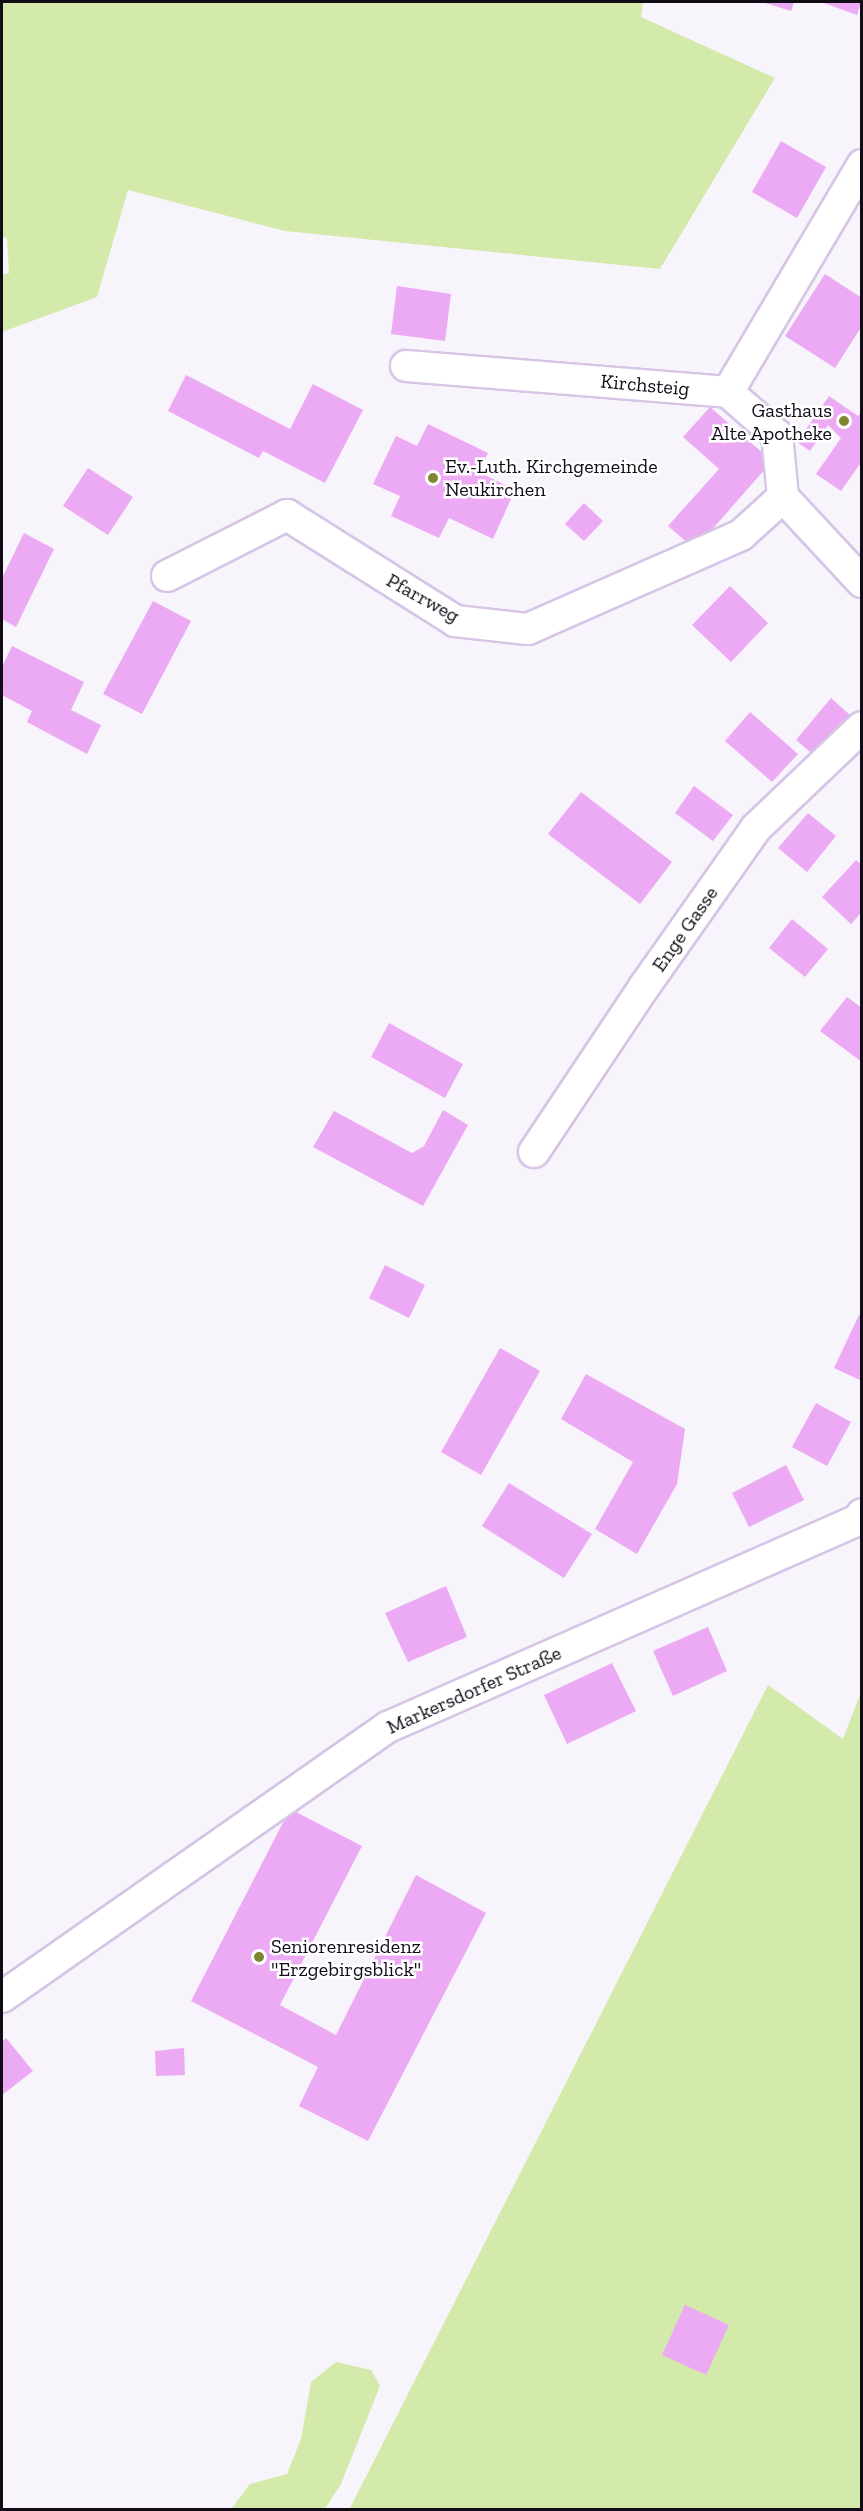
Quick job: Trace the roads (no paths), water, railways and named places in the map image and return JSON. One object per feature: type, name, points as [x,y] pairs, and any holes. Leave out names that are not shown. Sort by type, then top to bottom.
[{"type":"street","points":[[861,165],[728,392],[777,435],[783,497],[861,582]]},
{"type":"street","name":"Kirchsteig","points":[[406,366],[728,392]]},
{"type":"street","name":"Pfarrweg","points":[[167,576],[287,515],[455,621],[528,629],[741,535],[783,497]]},
{"type":"street","name":"Enge Gasse","points":[[534,1152],[644,987],[756,828],[861,727]]},
{"type":"street","name":"Markersdorfer Straße","points":[[2,1997],[388,1727],[861,1517]]},
{"type":"place","name":"Gasthaus Alte Apotheke","points":[[844,421]]},
{"type":"place","name":"Ev.-Luth. Kirchgemeinde Neukirchen","points":[[433,478]]},
{"type":"place","name":"Seniorenresidenz \"Erzgebirgsblick\"","points":[[259,1957]]}]
